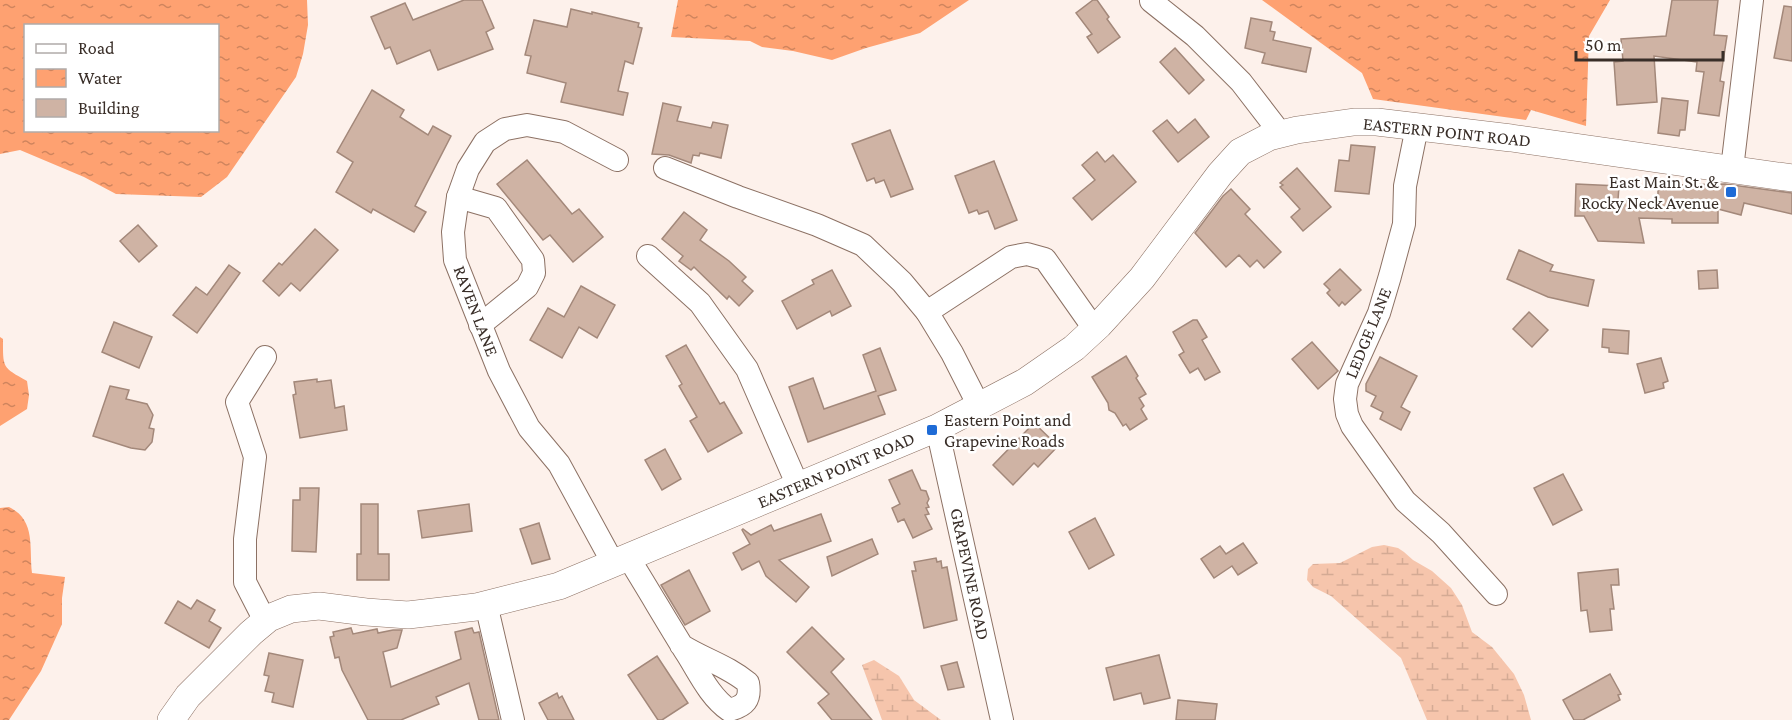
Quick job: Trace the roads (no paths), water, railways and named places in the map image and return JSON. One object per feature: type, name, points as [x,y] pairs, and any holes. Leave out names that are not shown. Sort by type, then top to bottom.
[{"type":"main road","name":"EASTERN POINT ROAD","points":[[171,720],[188,696],[265,621],[291,609],[319,606],[408,615],[486,604],[559,586],[937,428],[1025,382],[1074,348],[1095,330],[1126,298],[1201,198],[1240,152],[1269,137],[1297,130],[1354,122],[1511,138],[1792,178]]},
{"type":"street","points":[[1732,169],[1752,0]]},
{"type":"street","points":[[1151,2],[1195,36],[1241,82],[1281,134]]},
{"type":"street","name":"RAVEN LANE","points":[[617,160],[564,132],[527,125],[504,129],[485,142],[468,169],[458,197],[453,232],[455,260],[499,371],[529,428],[559,464],[620,560],[681,645]]},
{"type":"street","name":"LEDGE LANE","points":[[1417,127],[1405,186],[1404,224],[1379,312],[1347,384],[1345,399],[1347,414],[1352,426],[1405,501],[1441,533],[1496,594]]},
{"type":"street","points":[[665,168],[817,225],[863,245],[902,282],[927,312],[952,353],[979,406]]},
{"type":"street","points":[[458,197],[496,208],[533,260],[534,273],[527,287],[480,325]]},
{"type":"street","points":[[927,312],[1011,257],[1027,254],[1045,259],[1095,330]]},
{"type":"street","points":[[648,256],[700,303],[747,369],[798,486]]},
{"type":"street","points":[[265,357],[237,402],[255,457],[245,539],[245,582],[265,621]]},
{"type":"street","name":"GRAPEVINE ROAD","points":[[937,428],[1002,720]]},
{"type":"street","points":[[486,604],[513,720]]},
{"type":"water","points":[[0,0],[307,0],[308,25],[296,77],[227,177],[201,197],[116,194],[84,177],[20,150],[0,154]]},
{"type":"water","points":[[678,0],[969,0],[920,33],[832,60],[762,47],[750,41],[671,37]]},
{"type":"water","points":[[1262,0],[1610,0],[1589,36],[1586,126],[1531,110],[1526,120],[1373,99],[1362,73]]},
{"type":"water","points":[[0,337],[3,339],[3,356],[6,366],[27,381],[29,395],[27,409],[0,426]]},
{"type":"water","points":[[9,507],[24,519],[30,535],[32,573],[65,577],[62,624],[41,671],[9,720],[0,720],[0,508]]},
{"type":"place","name":"East Main St. & Rocky Neck Avenue","points":[[1731,192]]},
{"type":"place","name":"Eastern Point and Grapevine Roads","points":[[932,430]]}]
